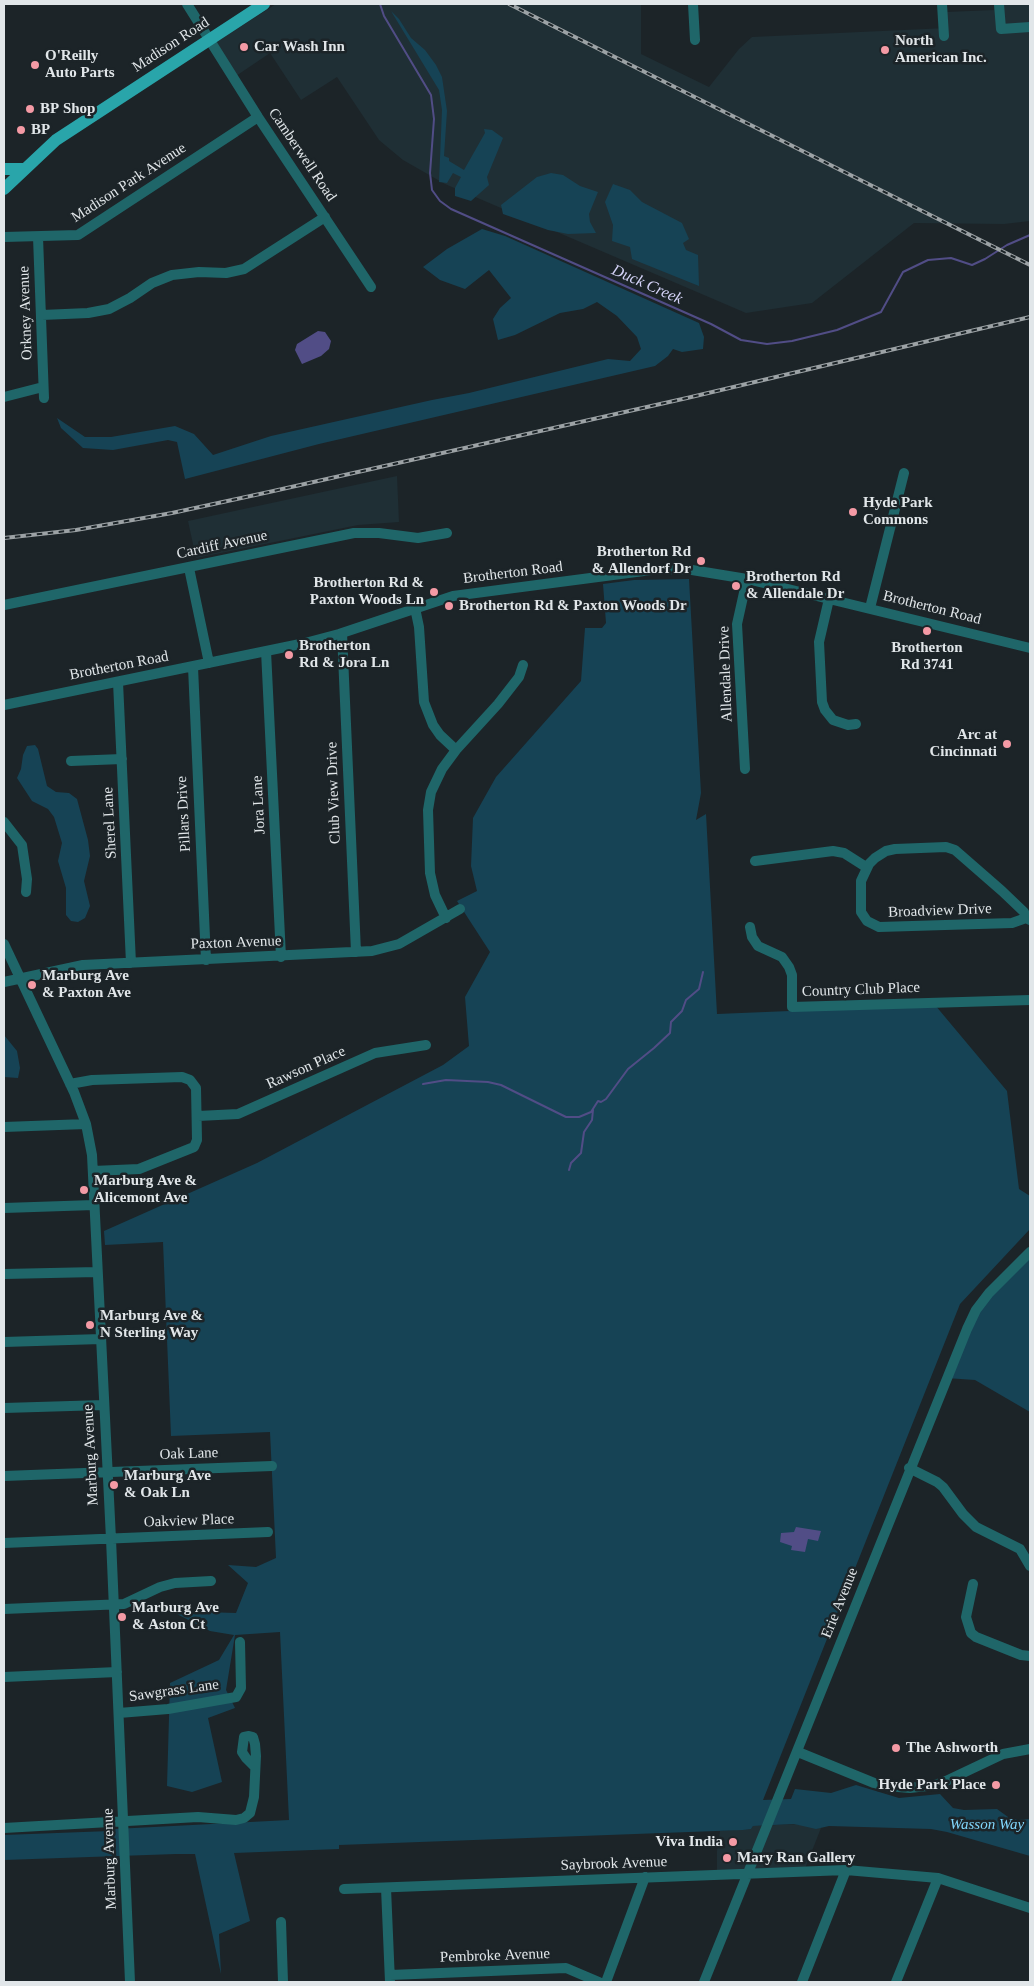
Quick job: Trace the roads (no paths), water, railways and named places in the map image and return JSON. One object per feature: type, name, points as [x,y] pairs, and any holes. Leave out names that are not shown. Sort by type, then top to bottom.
[{"type":"main road","name":"Madison Road","points":[[4,188],[23,169],[68,132],[264,4]]},
{"type":"main road","points":[[4,169],[23,169]]},
{"type":"street","name":"Camberwell Road","points":[[187,4],[258,117],[372,287]]},
{"type":"street","points":[[693,4],[695,40]]},
{"type":"street","points":[[942,4],[944,36]]},
{"type":"street","points":[[999,4],[1001,28],[1030,27]]},
{"type":"street","name":"Madison Park Avenue","points":[[4,237],[78,235],[258,117]]},
{"type":"street","points":[[42,315],[88,313],[109,309],[152,283],[172,275],[199,272],[226,274],[244,269],[325,217]]},
{"type":"street","name":"Orkney Avenue","points":[[38,237],[44,398]]},
{"type":"street","points":[[4,396],[43,388]]},
{"type":"street","points":[[870,608],[904,472]]},
{"type":"street","name":"Cardiff Avenue","points":[[4,605],[354,534],[379,533],[418,538],[447,533]]},
{"type":"street","points":[[189,568],[209,663]]},
{"type":"street","name":"Brotherton Road","points":[[4,705],[266,652],[342,633],[453,596],[659,569],[692,570],[747,579],[1030,648]]},
{"type":"street","name":"Allendale Drive","points":[[745,769],[737,624],[747,579]]},
{"type":"street","points":[[830,599],[819,642],[822,702],[825,710],[834,720],[848,725],[856,724]]},
{"type":"street","points":[[415,608],[419,627],[424,702],[433,725],[440,735],[456,750]]},
{"type":"street","name":"Club View Drive","points":[[342,633],[356,952]]},
{"type":"street","name":"Jora Lane","points":[[266,652],[281,956]]},
{"type":"street","points":[[446,918],[438,904],[430,873],[428,810],[436,780],[456,750],[498,704],[519,677],[523,665]]},
{"type":"street","name":"Pillars Drive","points":[[193,667],[206,960]]},
{"type":"street","name":"Sherel Lane","points":[[118,682],[131,963]]},
{"type":"street","points":[[71,761],[122,759]]},
{"type":"street","points":[[4,822],[22,845],[27,879],[26,892]]},
{"type":"street","name":"Broadview Drive","points":[[951,848],[1002,891],[1024,912],[1028,919],[1012,923],[879,927],[867,921],[861,912],[861,881],[866,868],[875,858],[886,851],[895,849],[951,848]]},
{"type":"street","points":[[755,861],[833,851],[844,853],[866,868]]},
{"type":"street","name":"Paxton Avenue","points":[[4,982],[75,966],[372,951],[399,944],[460,909]]},
{"type":"street","name":"Country Club Place","points":[[750,927],[752,937],[758,946],[782,957],[789,967],[792,975],[792,1007],[1030,1000]]},
{"type":"street","name":"Marburg Avenue","points":[[4,944],[70,1084],[86,1124],[93,1171],[130,1982]]},
{"type":"street","name":"Rawson Place","points":[[198,1116],[238,1114],[375,1053],[426,1045]]},
{"type":"street","points":[[70,1084],[92,1080],[186,1078],[196,1088],[197,1140],[191,1149],[139,1169],[93,1171]]},
{"type":"street","points":[[4,1127],[86,1124]]},
{"type":"street","points":[[4,1208],[94,1205]]},
{"type":"street","name":"Erie Avenue","points":[[704,1982],[798,1752],[909,1468],[966,1329],[976,1310],[989,1293],[1030,1252]]},
{"type":"street","points":[[4,1274],[97,1272]]},
{"type":"street","points":[[4,1342],[101,1339]]},
{"type":"street","points":[[4,1408],[104,1405]]},
{"type":"street","name":"Oak Lane","points":[[4,1476],[272,1466]]},
{"type":"street","points":[[909,1468],[937,1482],[969,1521],[987,1533],[1014,1545],[1023,1553],[1030,1566]]},
{"type":"street","name":"Oakview Place","points":[[4,1543],[268,1532]]},
{"type":"street","points":[[4,1609],[124,1604],[168,1585],[211,1581]]},
{"type":"street","points":[[973,1584],[966,1617],[970,1633],[976,1638],[1021,1655],[1030,1656]]},
{"type":"street","name":"Sawgrass Lane","points":[[118,1713],[168,1709],[236,1697],[241,1688],[240,1642]]},
{"type":"street","points":[[4,1677],[116,1672]]},
{"type":"street","points":[[798,1752],[874,1783],[910,1788],[946,1781],[1003,1754],[1030,1749]]},
{"type":"street","points":[[4,1828],[124,1827],[198,1818],[236,1820],[244,1818],[250,1813],[254,1797],[255,1767]]},
{"type":"street","points":[[802,1982],[846,1870]]},
{"type":"street","name":"Saybrook Avenue","points":[[344,1889],[846,1870],[938,1878],[1030,1908]]},
{"type":"street","points":[[606,1982],[646,1878]]},
{"type":"street","points":[[896,1982],[938,1878]]},
{"type":"street","points":[[386,1888],[390,1979]]},
{"type":"street","points":[[280,1922],[283,1982]]},
{"type":"street","name":"Pembroke Avenue","points":[[390,1979],[566,1968],[599,1982]]},
{"type":"waterway","name":"Duck Creek","points":[[380,4],[384,16],[431,95],[434,119],[430,173],[432,190],[440,201],[451,209],[711,324],[741,340],[767,344],[792,341],[837,330],[881,312],[903,272],[928,260],[951,258],[972,265],[1007,245],[1030,235]]},
{"type":"waterway","points":[[423,1084],[446,1080],[488,1082],[501,1085],[566,1117],[579,1117],[591,1112],[598,1101],[601,1102],[606,1099],[628,1069],[670,1033],[671,1022],[682,1011],[686,1000],[699,989],[703,972]]},
{"type":"waterway","points":[[569,1170],[571,1163],[581,1153],[584,1132],[592,1120],[593,1110]]},
{"type":"railway","points":[[509,4],[1030,265]]},
{"type":"railway","points":[[4,538],[76,530],[172,513],[687,398],[1030,317]]},
{"type":"place","name":"Car Wash Inn","points":[[244,47]]},
{"type":"place","name":"North American Inc.","points":[[885,50]]},
{"type":"place","name":"O'Reilly Auto Parts","points":[[35,65]]},
{"type":"place","name":"BP Shop","points":[[30,109]]},
{"type":"place","name":"BP","points":[[21,130]]},
{"type":"place","name":"Hyde Park Commons","points":[[853,512]]},
{"type":"place","name":"Brotherton Rd & Allendorf Dr","points":[[701,561]]},
{"type":"place","name":"Brotherton Rd & Allendale Dr","points":[[736,586]]},
{"type":"place","name":"Brotherton Rd & Paxton Woods Ln","points":[[434,592]]},
{"type":"place","name":"Brotherton Rd & Paxton Woods Dr","points":[[449,606]]},
{"type":"place","name":"Brotherton Rd 3741","points":[[927,631]]},
{"type":"place","name":"Brotherton Rd & Jora Ln","points":[[289,655]]},
{"type":"place","name":"Arc at Cincinnati","points":[[1007,744]]},
{"type":"place","name":"Marburg Ave & Paxton Ave","points":[[32,985]]},
{"type":"place","name":"Marburg Ave & Alicemont Ave","points":[[84,1190]]},
{"type":"place","name":"Marburg Ave & N Sterling Way","points":[[90,1325]]},
{"type":"place","name":"Marburg Ave & Oak Ln","points":[[114,1485]]},
{"type":"place","name":"Marburg Ave & Aston Ct","points":[[122,1617]]},
{"type":"place","name":"The Ashworth","points":[[896,1748]]},
{"type":"place","name":"Hyde Park Place","points":[[996,1785]]},
{"type":"place","name":"Viva India","points":[[733,1842]]},
{"type":"place","name":"Mary Ran Gallery","points":[[727,1858]]},
{"type":"park label","name":"Wasson Way","points":[[987,1825]]}]
